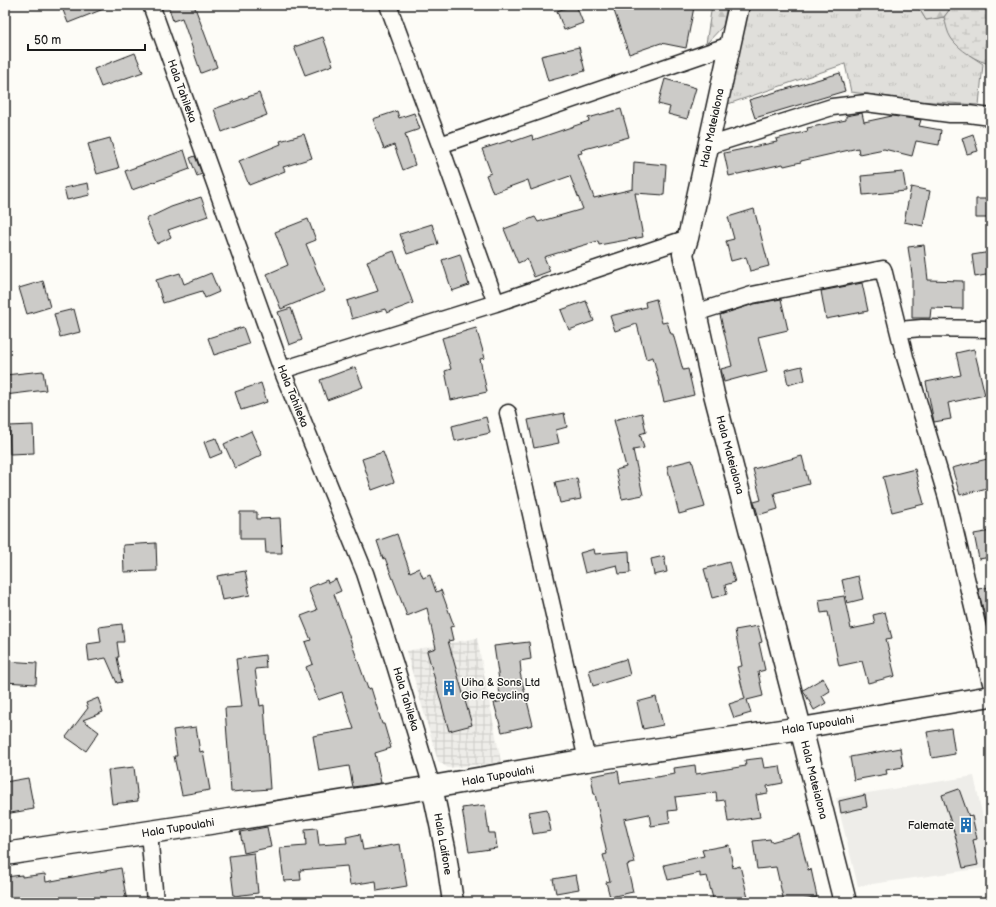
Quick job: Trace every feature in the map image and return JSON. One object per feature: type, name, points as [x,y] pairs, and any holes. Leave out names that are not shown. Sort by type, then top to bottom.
[{"type":"main road","name":"Hala Tupoulahi","points":[[5,854],[432,787],[587,760],[801,728]]},
{"type":"main road","name":"Hala Mateialona","points":[[801,728],[845,902]]},
{"type":"street","name":"Hala Tahileka","points":[[151,5],[282,370],[365,573],[432,787]]},
{"type":"street","points":[[388,5],[496,303]]},
{"type":"street","name":"Hala Mateialona","points":[[739,5],[688,238],[683,254],[716,402],[801,728]]},
{"type":"street","points":[[440,145],[730,45]]},
{"type":"street","points":[[708,146],[832,107],[866,103],[950,114],[968,114],[991,117]]},
{"type":"street","points":[[282,370],[496,303],[688,238]]},
{"type":"street","points":[[695,313],[752,295],[883,269],[905,357],[947,498],[991,683]]},
{"type":"street","points":[[899,330],[922,328],[991,329]]},
{"type":"street","points":[[508,413],[587,760]]},
{"type":"street","name":"Hala Tupoulahi","points":[[801,728],[991,696]]},
{"type":"street","name":"Hala Laifone","points":[[432,787],[445,848],[453,902]]},
{"type":"street","points":[[148,832],[155,902]]},
{"type":"shaded area","points":[[477,638],[501,762],[448,768],[438,761],[406,651]]},
{"type":"shaded area","points":[[974,776],[991,855],[991,867],[858,886],[836,798]]},
{"type":"green space","points":[[712,5],[727,5],[723,26],[706,44]]},
{"type":"green space","points":[[747,5],[917,5],[926,20],[944,17],[947,27],[968,54],[983,64],[979,105],[919,101],[851,92],[845,64],[728,104]]},
{"type":"green space","points":[[917,5],[953,5],[944,17],[926,20]]},
{"type":"green space","points":[[953,5],[991,5],[991,64],[969,55],[951,38],[944,17]]},
{"type":"building","points":[[61,5],[111,5],[111,6],[68,23]]},
{"type":"building","points":[[168,5],[194,5],[217,67],[201,73],[182,18],[173,21]]},
{"type":"building","points":[[576,5],[583,23],[564,30],[557,11]]},
{"type":"building","points":[[612,5],[682,5],[694,7],[686,48],[661,43],[629,54]]},
{"type":"building","points":[[323,37],[333,65],[305,75],[294,47]]},
{"type":"building","points":[[579,47],[585,71],[548,81],[541,56]]},
{"type":"building","points":[[135,53],[143,72],[101,87],[94,69]]},
{"type":"building","points":[[840,73],[845,91],[755,118],[749,100]]},
{"type":"building","points":[[665,79],[696,88],[687,119],[668,114],[670,107],[658,104]]},
{"type":"building","points":[[259,93],[267,115],[222,132],[214,109]]},
{"type":"building","points":[[621,109],[629,137],[581,150],[582,153],[578,154],[594,198],[633,189],[634,162],[666,165],[664,195],[635,193],[643,237],[599,245],[598,241],[544,257],[550,271],[534,277],[527,259],[518,263],[504,229],[535,217],[538,222],[583,209],[570,176],[531,190],[528,180],[493,193],[486,175],[491,173],[482,149],[511,140],[512,142],[532,135],[533,140],[589,121],[588,118]]},
{"type":"building","points":[[397,111],[399,118],[414,113],[420,129],[405,134],[415,165],[403,170],[394,145],[384,149],[373,119]]},
{"type":"building","points":[[862,113],[864,122],[892,116],[921,120],[919,126],[941,130],[939,145],[916,141],[912,156],[884,149],[859,154],[858,148],[784,166],[783,164],[729,176],[724,153],[777,142],[776,139],[808,131],[807,128],[846,120],[846,116]]},
{"type":"building","points":[[304,134],[312,158],[283,167],[285,171],[249,185],[239,161],[281,144],[280,141]]},
{"type":"building","points":[[973,134],[978,151],[967,154],[962,138]]},
{"type":"building","points":[[110,138],[119,168],[97,174],[88,144]]},
{"type":"building","points":[[184,150],[190,169],[132,190],[125,171]]},
{"type":"building","points":[[195,156],[202,174],[197,176],[190,158]]},
{"type":"building","points":[[903,172],[906,191],[863,195],[861,176]]},
{"type":"building","points":[[88,183],[90,195],[67,200],[64,188]]},
{"type":"building","points":[[911,187],[930,191],[923,226],[904,222]]},
{"type":"building","points":[[201,197],[208,216],[168,230],[171,237],[157,244],[146,219],[171,207]]},
{"type":"building","points":[[976,199],[991,199],[991,218],[976,218]]},
{"type":"building","points":[[754,209],[769,266],[750,271],[746,257],[731,261],[726,241],[734,239],[728,217]]},
{"type":"building","points":[[308,219],[316,240],[306,244],[325,291],[281,309],[267,274],[288,265],[275,232]]},
{"type":"building","points":[[432,224],[438,244],[407,254],[400,234]]},
{"type":"building","points":[[924,245],[928,280],[963,281],[963,309],[931,308],[930,318],[912,318],[912,274],[908,247]]},
{"type":"building","points":[[394,251],[413,303],[387,313],[385,309],[352,319],[347,301],[378,291],[367,261]]},
{"type":"building","points":[[991,252],[991,274],[975,277],[972,255]]},
{"type":"building","points":[[460,254],[469,285],[452,291],[442,260]]},
{"type":"building","points":[[180,273],[184,284],[211,273],[219,292],[205,298],[202,291],[163,303],[156,280]]},
{"type":"building","points":[[43,281],[50,307],[27,314],[19,288]]},
{"type":"building","points":[[862,283],[868,311],[826,319],[821,291]]},
{"type":"building","points":[[656,299],[662,323],[667,322],[671,334],[673,334],[683,370],[688,369],[694,395],[664,402],[653,357],[646,359],[637,324],[615,331],[610,316],[646,307],[645,302]]},
{"type":"building","points":[[781,299],[788,330],[758,337],[767,372],[724,382],[721,369],[732,366],[720,315],[754,304]]},
{"type":"building","points":[[586,301],[594,321],[569,330],[561,310]]},
{"type":"building","points":[[291,308],[302,340],[289,345],[278,312]]},
{"type":"building","points":[[74,309],[80,332],[60,337],[54,314]]},
{"type":"building","points":[[243,327],[249,344],[214,355],[208,338]]},
{"type":"building","points":[[476,328],[485,358],[480,359],[487,392],[451,400],[445,371],[451,369],[442,338]]},
{"type":"building","points":[[974,349],[985,395],[948,403],[951,419],[934,422],[926,382],[961,375],[956,353]]},
{"type":"building","points":[[802,366],[805,380],[788,385],[785,370]]},
{"type":"building","points":[[355,367],[363,387],[327,400],[320,380]]},
{"type":"building","points":[[43,371],[46,390],[5,395],[5,375]]},
{"type":"building","points":[[261,383],[267,402],[241,410],[235,392]]},
{"type":"building","points":[[564,413],[567,427],[556,430],[559,443],[534,448],[528,420]]},
{"type":"building","points":[[642,413],[646,432],[640,434],[644,448],[633,450],[643,495],[622,499],[616,470],[626,467],[614,420]]},
{"type":"building","points":[[486,417],[490,433],[455,441],[452,426]]},
{"type":"building","points":[[33,425],[34,453],[10,454],[9,426]]},
{"type":"building","points":[[251,431],[262,455],[235,468],[224,444]]},
{"type":"building","points":[[216,438],[222,453],[210,458],[204,442]]},
{"type":"building","points":[[383,452],[394,482],[372,490],[362,459]]},
{"type":"building","points":[[802,456],[809,484],[774,493],[778,509],[758,515],[754,502],[761,500],[753,469]]},
{"type":"building","points":[[991,458],[991,487],[960,495],[952,468]]},
{"type":"building","points":[[692,460],[705,507],[679,514],[667,466]]},
{"type":"building","points":[[915,469],[924,504],[892,512],[883,477]]},
{"type":"building","points":[[577,478],[581,499],[560,503],[555,482]]},
{"type":"building","points":[[240,512],[257,512],[257,519],[280,518],[282,553],[266,553],[265,539],[240,539]]},
{"type":"building","points":[[991,531],[991,557],[979,559],[974,534]]},
{"type":"building","points":[[397,534],[410,572],[419,568],[423,578],[430,575],[436,592],[441,590],[454,626],[450,627],[453,640],[448,641],[472,725],[449,731],[427,651],[436,648],[427,608],[407,616],[377,541]]},
{"type":"building","points":[[156,543],[157,571],[124,572],[123,545]]},
{"type":"building","points":[[594,549],[595,554],[629,551],[630,573],[619,574],[617,565],[585,573],[580,553]]},
{"type":"building","points":[[664,556],[667,572],[654,575],[651,559]]},
{"type":"building","points":[[729,562],[735,582],[725,585],[727,594],[712,598],[704,569]]},
{"type":"building","points":[[245,571],[250,595],[222,600],[217,576]]},
{"type":"building","points":[[858,576],[863,599],[847,603],[842,580]]},
{"type":"building","points":[[336,579],[341,591],[334,594],[368,689],[371,688],[391,748],[375,753],[381,783],[353,787],[349,766],[319,771],[313,736],[354,729],[342,692],[318,700],[306,667],[313,664],[305,642],[311,640],[301,616],[317,610],[308,588],[327,580],[328,583]]},
{"type":"building","points":[[991,587],[991,633],[989,633],[978,589]]},
{"type":"building","points":[[844,596],[851,629],[875,624],[873,615],[885,612],[892,638],[886,639],[895,676],[868,683],[862,661],[839,666],[828,612],[821,613],[819,600]]},
{"type":"building","points":[[122,624],[124,642],[117,642],[119,657],[117,657],[122,682],[117,683],[106,658],[89,661],[87,644],[101,642],[99,627]]},
{"type":"building","points":[[758,626],[762,642],[759,643],[765,670],[758,672],[763,696],[747,700],[751,713],[734,718],[729,704],[745,699],[737,667],[742,666],[735,630]]},
{"type":"building","points":[[529,642],[531,659],[520,661],[520,673],[533,725],[502,732],[494,703],[502,701],[497,681],[499,680],[494,646]]},
{"type":"building","points":[[265,655],[266,668],[255,669],[260,706],[264,705],[270,789],[231,792],[225,708],[242,707],[236,659]]},
{"type":"building","points":[[626,659],[630,675],[593,686],[589,670]]},
{"type":"building","points":[[5,661],[37,663],[36,684],[5,682]]},
{"type":"building","points":[[823,678],[830,691],[822,696],[826,703],[814,710],[803,690]]},
{"type":"building","points":[[656,697],[663,725],[643,729],[637,702]]},
{"type":"building","points":[[98,698],[103,712],[83,720],[99,732],[86,751],[66,737],[88,708],[86,703]]},
{"type":"building","points":[[196,727],[200,752],[203,751],[210,790],[182,795],[174,756],[177,756],[173,730]]},
{"type":"building","points":[[951,728],[955,754],[932,758],[927,732]]},
{"type":"building","points":[[900,748],[903,767],[886,770],[887,774],[854,780],[850,757]]},
{"type":"building","points":[[762,758],[764,768],[780,766],[783,783],[767,786],[768,793],[756,795],[760,817],[728,822],[725,800],[717,801],[716,792],[675,797],[677,810],[668,811],[670,823],[651,826],[649,814],[624,819],[635,863],[627,865],[633,892],[610,897],[606,882],[610,881],[603,855],[607,854],[591,776],[618,771],[620,783],[675,774],[674,768],[695,765],[696,774],[746,766],[745,760]]},
{"type":"building","points":[[134,767],[138,801],[112,804],[108,770]]},
{"type":"building","points":[[28,778],[34,809],[5,814],[5,782]]},
{"type":"building","points":[[959,789],[969,817],[972,816],[977,839],[973,840],[978,865],[963,868],[955,835],[942,795]]},
{"type":"building","points":[[865,795],[867,807],[841,813],[839,801]]},
{"type":"building","points":[[485,805],[489,833],[495,833],[497,848],[469,852],[462,808]]},
{"type":"building","points":[[547,809],[551,831],[533,834],[529,812]]},
{"type":"building","points":[[267,827],[271,847],[244,853],[240,832]]},
{"type":"building","points":[[317,828],[319,845],[347,843],[346,837],[360,834],[363,850],[400,844],[407,886],[377,891],[376,881],[350,885],[347,866],[300,870],[301,880],[284,881],[280,848],[306,846],[305,829]]},
{"type":"building","points":[[799,834],[808,870],[811,869],[817,897],[797,902],[784,902],[776,867],[757,869],[753,841],[770,839],[771,842]]},
{"type":"building","points":[[729,845],[733,868],[740,866],[749,902],[714,902],[707,876],[700,877],[700,873],[668,880],[664,865],[704,856],[702,850]]},
{"type":"building","points":[[254,853],[258,893],[234,896],[229,856]]},
{"type":"building","points":[[121,868],[127,902],[5,902],[5,877],[22,875],[22,877],[45,874],[46,882]]},
{"type":"building","points":[[576,875],[579,889],[556,893],[553,879]]},
{"type":"place","name":"Uiha & Sons Ltd Gio Recycling","points":[[449,688]]},
{"type":"place","name":"Falemate","points":[[966,825]]}]
